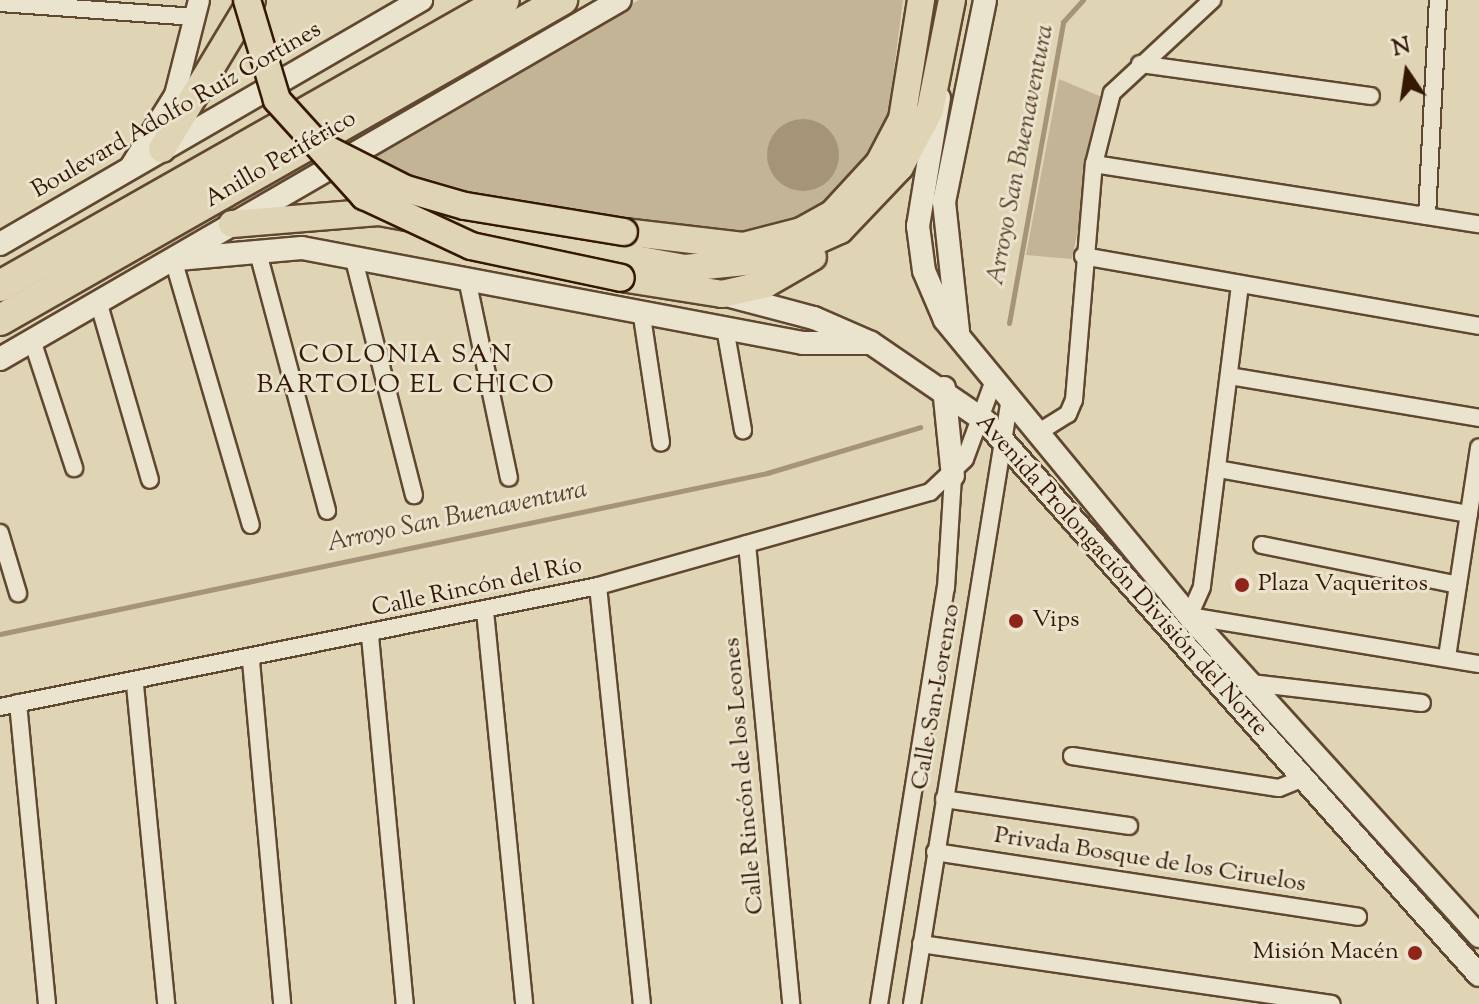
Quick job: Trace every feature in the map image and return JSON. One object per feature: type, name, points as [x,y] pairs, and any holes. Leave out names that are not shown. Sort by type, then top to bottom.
[{"type":"highway","name":"Anillo Periférico","points":[[0,286],[504,0]]},
{"type":"highway","name":"Anillo Periférico","points":[[0,320],[562,0]]},
{"type":"main road","name":"Avenida Prolongación División del Norte","points":[[249,0],[260,63],[300,133],[344,179],[403,220],[471,246],[621,278],[722,294],[814,318],[871,343],[944,388],[1005,441],[1479,975]]},
{"type":"main road","points":[[162,149],[249,0]]},
{"type":"main road","name":"Boulevard Adolfo Ruiz Cortines","points":[[0,244],[421,0]]},
{"type":"main road","points":[[0,359],[620,0]]},
{"type":"main road","points":[[300,133],[406,189],[624,232],[743,246],[833,213],[879,163],[902,119],[921,0]]},
{"type":"main road","points":[[722,294],[781,278],[854,219],[911,151],[943,54],[952,0]]},
{"type":"main road","points":[[960,340],[946,264],[944,202],[985,0]]},
{"type":"main road","name":"Avenida Prolongación División del Norte","points":[[943,54],[918,226],[931,293],[960,340],[1189,616],[1479,936]]},
{"type":"main road","points":[[232,224],[406,214],[705,269],[784,257],[854,219]]},
{"type":"main road","points":[[173,259],[257,249],[353,256],[819,344],[871,343]]},
{"type":"main road","points":[[944,388],[953,476]]},
{"type":"street","points":[[1039,432],[1068,414],[1074,400],[1083,256],[1094,164],[1112,93],[1212,0]]},
{"type":"street","points":[[1427,216],[1438,0]]},
{"type":"street","points":[[0,3],[198,9],[175,95],[129,168]]},
{"type":"street","points":[[1140,64],[1371,96]]},
{"type":"street","points":[[1094,164],[1479,224]]},
{"type":"street","points":[[257,249],[327,511]]},
{"type":"street","points":[[353,256],[414,495]]},
{"type":"street","points":[[1083,256],[1479,326]]},
{"type":"street","points":[[173,259],[251,525]]},
{"type":"street","points":[[467,279],[509,478]]},
{"type":"street","points":[[1240,285],[1202,587],[1189,616],[1479,664]]},
{"type":"street","points":[[98,301],[150,480]]},
{"type":"street","points":[[641,310],[661,442]]},
{"type":"street","points":[[725,328],[743,430]]},
{"type":"street","points":[[32,340],[74,468]]},
{"type":"street","points":[[1229,376],[1479,418]]},
{"type":"street","points":[[953,476],[985,421],[994,380]]},
{"type":"street","name":"Calle San Lorenzo","points":[[912,1004],[1010,398]]},
{"type":"street","points":[[1447,657],[1479,447]]},
{"type":"street","points":[[1218,469],[1469,514]]},
{"type":"street","name":"Calle San Lorenzo","points":[[879,1004],[946,588],[953,476]]},
{"type":"street","name":"Calle Rincón del Río","points":[[0,707],[135,685],[598,586],[930,492],[953,476]]},
{"type":"street","points":[[0,533],[18,593]]},
{"type":"street","name":"Calle Rincón de los Leones","points":[[747,544],[791,1004]]},
{"type":"street","points":[[1262,545],[1458,585]]},
{"type":"street","points":[[598,586],[642,1004]]},
{"type":"street","points":[[485,611],[524,1004]]},
{"type":"street","points":[[370,636],[405,1004]]},
{"type":"street","points":[[251,661],[282,1004]]},
{"type":"street","points":[[1251,683],[1422,703]]},
{"type":"street","points":[[135,685],[166,1004]]},
{"type":"street","points":[[18,703],[47,1004]]},
{"type":"street","points":[[1072,756],[1279,788],[1304,778]]},
{"type":"street","points":[[944,799],[1129,826]]},
{"type":"street","name":"Privada Bosque de los Ciruelos","points":[[935,852],[1358,917]]},
{"type":"street","points":[[921,944],[1332,1004]]},
{"type":"shaded area","points":[[639,0],[903,0],[887,124],[859,170],[822,206],[778,225],[715,237],[434,185],[370,155]]},
{"type":"shaded area","points":[[1059,79],[1104,98],[1072,259],[1026,255]]},
{"type":"shaded area","points":[[803,119],[823,125],[833,135],[839,155],[833,175],[823,185],[803,191],[783,185],[773,175],[767,155],[773,135],[783,125]]},
{"type":"waterway","name":"Arroyo San Buenaventura","points":[[1009,323],[1063,22],[1083,0]]},
{"type":"waterway","name":"Arroyo San Buenaventura","points":[[0,634],[767,473],[920,427]]},
{"type":"place","name":"Plaza Vaqueritos","points":[[1242,585]]},
{"type":"place","name":"Vips","points":[[1016,621]]},
{"type":"place","name":"Misión Macén","points":[[1415,953]]},
{"type":"district","name":"COLONIA SAN BARTOLO EL CHICO","points":[[406,371]]}]
